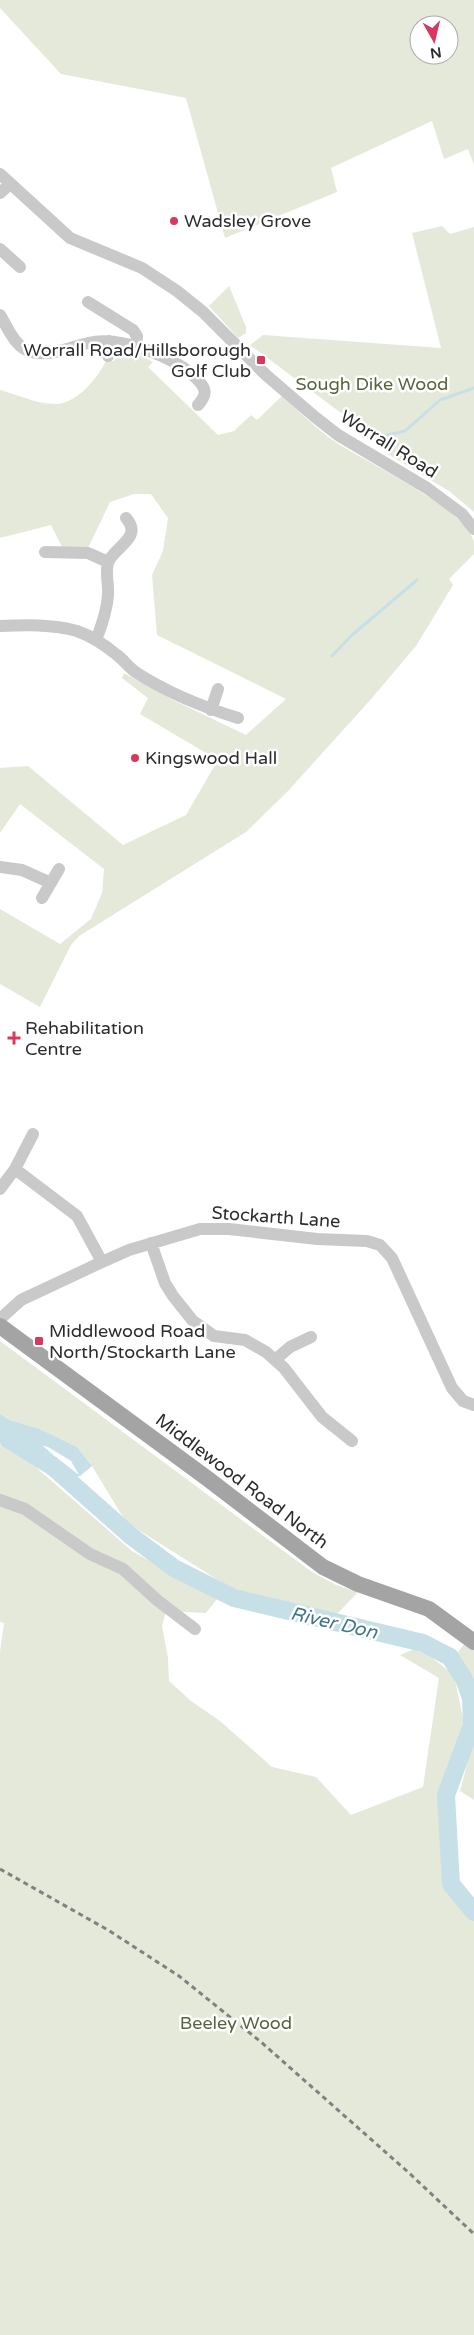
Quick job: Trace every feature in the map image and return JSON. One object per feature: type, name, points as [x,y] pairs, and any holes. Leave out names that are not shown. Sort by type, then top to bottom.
[{"type":"main road","name":"Middlewood Road North","points":[[0,1326],[208,1479],[323,1567],[358,1584],[429,1609],[474,1642]]},
{"type":"street","name":"Worrall Road","points":[[0,174],[70,238],[142,268],[177,291],[203,312],[266,374],[315,417],[338,435],[427,488],[462,514],[474,529]]},
{"type":"street","points":[[0,193],[10,184]]},
{"type":"street","points":[[0,249],[20,267]]},
{"type":"street","points":[[88,302],[133,330],[137,336],[136,348]]},
{"type":"street","points":[[0,315],[4,332],[32,352],[61,350],[89,342],[109,341],[176,362],[192,374],[204,387],[206,392],[198,405]]},
{"type":"street","points":[[108,356],[109,341]]},
{"type":"street","points":[[96,640],[106,610],[108,562],[131,536],[132,527],[126,518]]},
{"type":"street","points":[[45,552],[88,553],[108,562]]},
{"type":"street","points":[[0,626],[63,628],[96,640],[117,655],[135,672],[191,702],[238,718]]},
{"type":"street","points":[[211,710],[218,689]]},
{"type":"street","points":[[0,866],[22,870],[51,883]]},
{"type":"street","points":[[42,898],[59,869]]},
{"type":"street","points":[[0,1189],[15,1169],[33,1134]]},
{"type":"street","points":[[15,1169],[78,1216],[102,1262]]},
{"type":"street","name":"Stockarth Lane","points":[[0,1319],[21,1300],[102,1262],[182,1233],[212,1228],[316,1239],[367,1241],[380,1245],[392,1258],[446,1378],[463,1400],[474,1405]]},
{"type":"street","points":[[151,1243],[165,1283],[193,1321],[214,1336],[252,1343],[276,1360],[322,1416],[352,1441]]},
{"type":"street","points":[[276,1360],[290,1347],[310,1336]]},
{"type":"street","points":[[0,1500],[25,1509],[90,1554],[123,1569],[157,1600],[196,1629]]},
{"type":"green space","points":[[0,0],[474,0],[474,165],[468,149],[444,159],[432,121],[331,168],[337,192],[225,238],[186,98],[61,74],[0,8]]},
{"type":"green space","name":"Sough Dike Wood","points":[[442,226],[450,234],[474,227],[474,512],[449,491],[388,454],[380,442],[250,345],[263,335],[441,348],[412,233]]},
{"type":"green space","points":[[229,286],[246,327],[246,333],[238,338],[209,306]]},
{"type":"green space","points":[[118,351],[138,354],[153,362],[148,367],[218,435],[234,431],[251,415],[257,420],[282,396],[334,441],[413,487],[454,516],[467,530],[474,543],[474,554],[449,579],[453,585],[416,646],[288,791],[246,832],[79,936],[71,945],[40,1007],[0,984],[0,909],[60,944],[91,919],[102,893],[104,869],[20,804],[0,833],[0,768],[28,766],[123,845],[186,815],[218,760],[140,714],[148,698],[122,678],[124,673],[171,699],[246,735],[286,699],[157,635],[152,575],[163,551],[168,518],[151,494],[134,494],[110,502],[88,548],[63,549],[51,525],[0,538],[0,390],[41,402],[62,403],[78,396],[85,390],[106,361],[114,361]]},
{"type":"green space","points":[[0,1341],[312,1572],[336,1585],[358,1592],[336,1615],[234,1590],[126,1522],[92,1466],[77,1447],[40,1429],[10,1420],[0,1414]]},
{"type":"green space","name":"Beeley Wood","points":[[0,1436],[132,1551],[217,1599],[206,1613],[166,1611],[162,1626],[168,1658],[169,1681],[191,1701],[220,1721],[272,1767],[316,1777],[351,1815],[423,1787],[439,1678],[400,1655],[414,1649],[431,1657],[454,1675],[464,1723],[449,1770],[444,1852],[474,1912],[474,2335],[0,2335],[0,1652],[4,1623],[0,1622]]},
{"type":"green space","points":[[466,1642],[474,1648],[474,1686],[470,1673],[457,1653]]},
{"type":"green space","points":[[474,1739],[474,1800],[460,1791]]},
{"type":"water","points":[[0,1414],[10,1420],[40,1429],[77,1447],[92,1466],[80,1476],[60,1482],[2,1446],[0,1442]],"holes":[[[24,1441],[48,1447],[71,1461],[79,1475],[56,1457],[34,1450]]]},
{"type":"waterway","points":[[379,437],[405,431],[440,400],[474,388]]},
{"type":"waterway","points":[[332,656],[352,635],[417,580]]},
{"type":"waterway","name":"River Don","points":[[0,1426],[17,1435],[131,1536],[174,1568],[234,1598],[423,1643],[450,1657],[464,1679],[471,1698],[472,1725],[446,1795],[451,1884],[474,1912]]},
{"type":"railway","points":[[0,1869],[108,1930],[179,1976],[261,2042],[408,2172],[474,2234]]},
{"type":"place","name":"Wadsley Grove","points":[[174,221]]},
{"type":"place","name":"Worrall Road/Hillsborough Golf Club","points":[[261,360]]},
{"type":"place","name":"Kingswood Hall","points":[[135,758]]},
{"type":"place","name":"Rehabilitation Centre","points":[[14,1038]]},
{"type":"place","name":"Middlewood Road North/Stockarth Lane","points":[[39,1341]]}]
